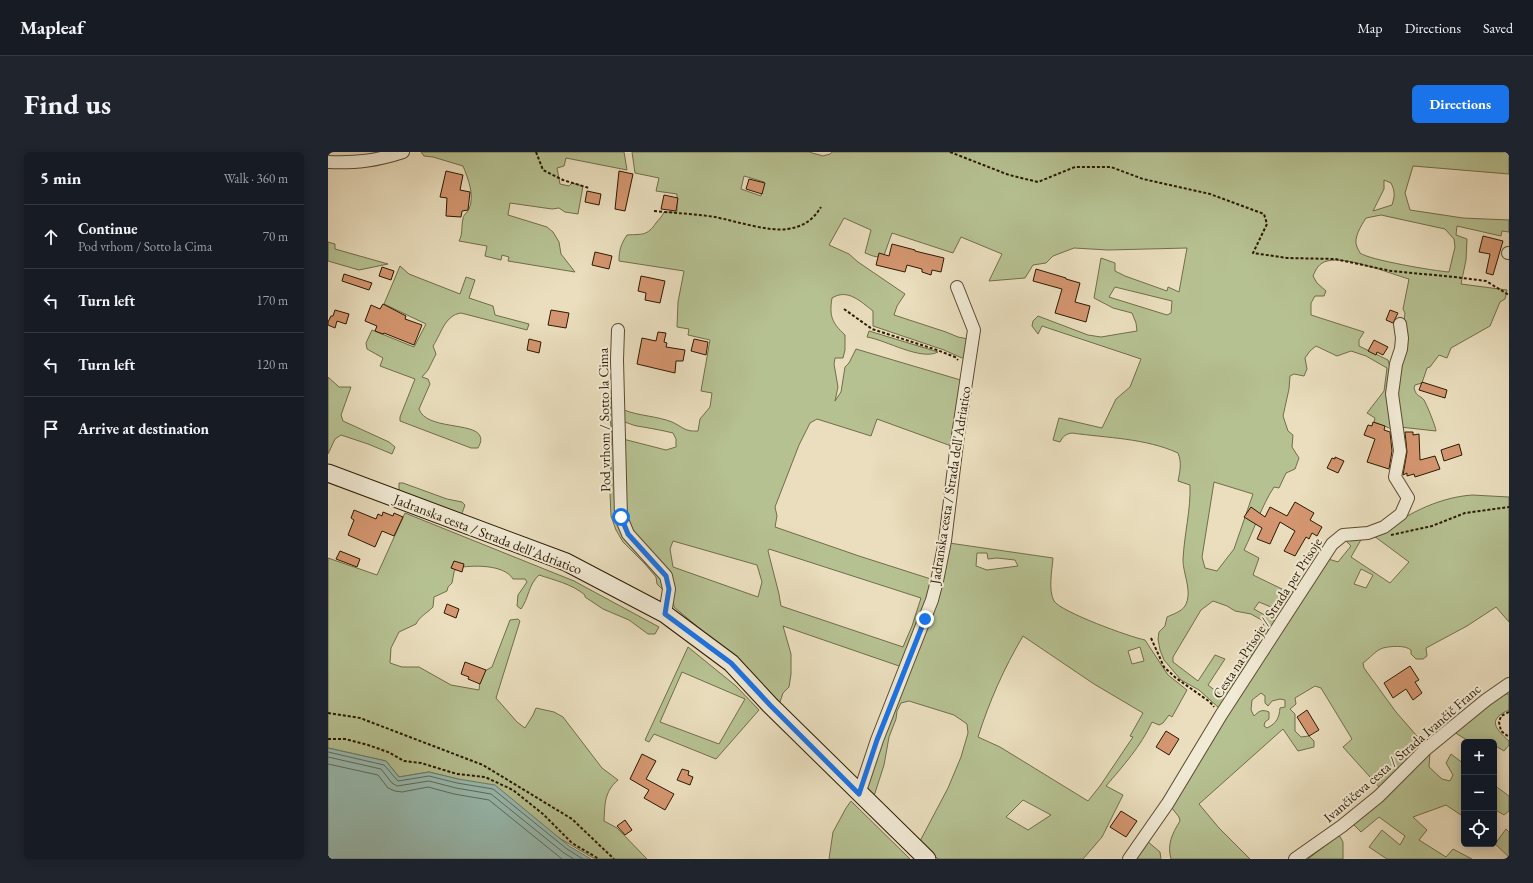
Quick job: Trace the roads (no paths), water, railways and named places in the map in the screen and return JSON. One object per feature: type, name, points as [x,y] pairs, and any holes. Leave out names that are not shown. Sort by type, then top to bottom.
[{"type":"main road","name":"Jadranska cesta / Strada dell'Adriatico","points":[[328,473],[566,562],[665,614],[731,663],[770,705],[859,794],[927,859]]},
{"type":"street","points":[[328,162],[351,163],[378,160],[403,152]]},
{"type":"street","name":"Jadranska cesta / Strada dell'Adriatico","points":[[859,794],[877,740],[932,600],[945,541],[958,435],[974,330],[957,287]]},
{"type":"street","name":"Cesta na Prisoje / Strada per Prisoje","points":[[1129,859],[1168,803],[1221,716],[1332,544],[1343,535],[1368,533],[1384,527],[1401,514],[1408,498],[1395,477],[1400,451],[1392,394],[1396,364],[1401,349],[1402,338],[1400,324]]},
{"type":"street","name":"Pod vrhom / Sotto la Cima","points":[[618,330],[617,360],[621,517],[628,534],[666,576],[669,589],[665,614]]},
{"type":"street","name":"Ivančičeva cesta / Strada Ivančič Franc","points":[[1295,859],[1342,826],[1379,796],[1426,749],[1486,700],[1509,684]]},
{"type":"water","points":[[328,748],[386,761],[399,777],[429,772],[458,779],[495,785],[569,846],[591,859],[328,859]]}]
